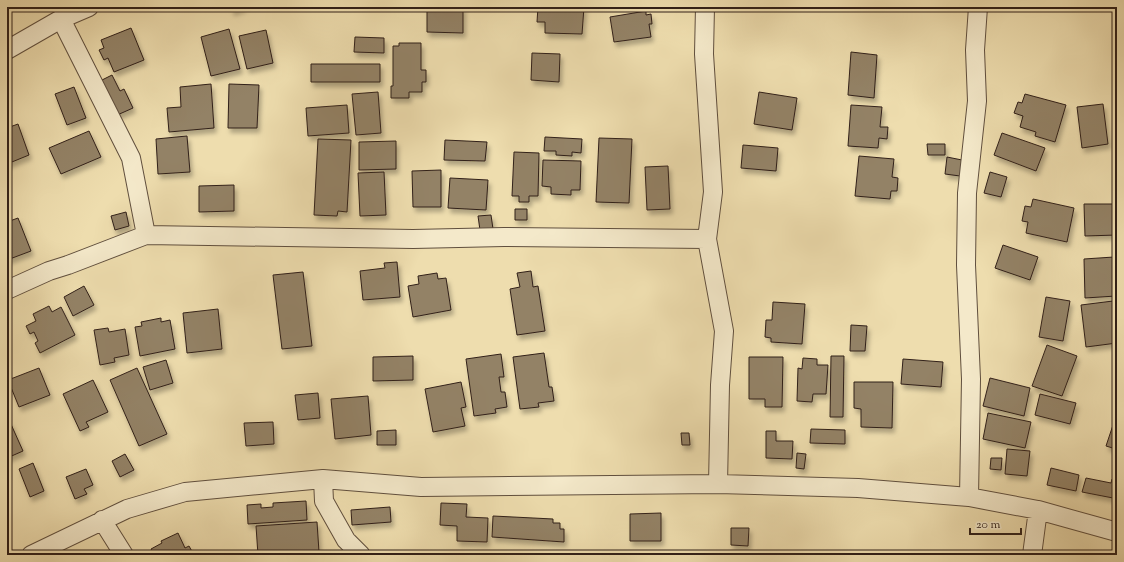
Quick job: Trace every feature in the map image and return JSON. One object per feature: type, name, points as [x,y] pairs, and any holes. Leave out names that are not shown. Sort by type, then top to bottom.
[{"type":"street","points":[[7,50],[61,19],[90,7]]},
{"type":"street","points":[[705,7],[704,54],[713,192],[707,239],[724,331],[720,385],[718,484]]},
{"type":"street","points":[[969,496],[971,379],[966,258],[968,193],[977,101],[975,50],[978,7]]},
{"type":"street","points":[[61,19],[131,158],[146,235]]},
{"type":"street","points":[[7,290],[49,271],[146,235],[413,240],[504,237],[707,239]]},
{"type":"street","points":[[323,479],[324,501],[346,540],[361,555]]},
{"type":"street","points":[[30,555],[127,509],[184,492],[323,479],[421,486],[718,484],[858,488],[969,496],[1038,510],[1117,532]]},
{"type":"street","points":[[1032,555],[1038,510]]},
{"type":"street","points":[[102,520],[124,555]]},
{"type":"building","points":[[231,7],[244,7],[232,11]]},
{"type":"building","points":[[427,7],[463,7],[463,33],[427,32]]},
{"type":"building","points":[[538,7],[584,7],[582,34],[545,33],[545,22],[537,22]]},
{"type":"building","points":[[646,11],[646,15],[651,14],[652,24],[649,24],[651,37],[614,42],[610,17]]},
{"type":"building","points":[[131,28],[144,60],[114,72],[108,58],[104,60],[99,50],[104,48],[101,40]]},
{"type":"building","points":[[229,29],[240,69],[211,76],[201,37]]},
{"type":"building","points":[[266,30],[273,63],[247,69],[239,36]]},
{"type":"building","points":[[355,37],[384,38],[384,53],[354,52]]},
{"type":"building","points":[[399,43],[421,43],[421,70],[426,70],[426,82],[422,82],[422,92],[409,92],[409,98],[391,98],[391,86],[393,86],[393,46],[399,46]]},
{"type":"building","points":[[851,52],[877,55],[874,98],[848,95]]},
{"type":"building","points":[[532,53],[560,54],[559,82],[531,80]]},
{"type":"building","points":[[311,64],[380,64],[380,82],[311,82]]},
{"type":"building","points":[[112,75],[120,91],[124,89],[133,108],[115,116],[98,82]]},
{"type":"building","points":[[211,84],[214,128],[169,132],[167,108],[181,107],[180,87]]},
{"type":"building","points":[[229,84],[259,85],[257,128],[228,128]]},
{"type":"building","points":[[74,87],[86,118],[67,125],[55,94]]},
{"type":"building","points":[[378,92],[381,133],[356,135],[352,94]]},
{"type":"building","points":[[759,92],[797,98],[792,130],[754,124]]},
{"type":"building","points":[[1025,94],[1066,105],[1055,142],[1035,136],[1036,132],[1020,127],[1023,116],[1014,113],[1018,102],[1022,103]]},
{"type":"building","points":[[1103,104],[1108,144],[1082,148],[1077,107]]},
{"type":"building","points":[[347,105],[349,133],[308,136],[306,108]]},
{"type":"building","points":[[851,105],[882,107],[880,127],[888,127],[887,139],[879,138],[878,148],[848,146]]},
{"type":"building","points":[[18,124],[29,155],[7,164],[7,128]]},
{"type":"building","points":[[89,131],[101,157],[61,174],[49,148]]},
{"type":"building","points":[[1002,133],[1045,148],[1036,171],[994,155]]},
{"type":"building","points":[[187,136],[190,172],[158,174],[156,139]]},
{"type":"building","points":[[545,137],[582,139],[581,153],[572,152],[572,156],[556,155],[556,151],[544,151]]},
{"type":"building","points":[[599,138],[632,139],[629,203],[596,202]]},
{"type":"building","points":[[318,139],[351,140],[347,212],[338,211],[337,216],[314,215]]},
{"type":"building","points":[[445,140],[487,142],[485,161],[444,160]]},
{"type":"building","points":[[396,141],[396,169],[359,170],[359,142]]},
{"type":"building","points":[[927,144],[945,144],[945,155],[928,155]]},
{"type":"building","points":[[743,145],[778,148],[776,171],[741,168]]},
{"type":"building","points":[[514,152],[539,153],[538,196],[529,196],[529,202],[519,202],[519,196],[512,196]]},
{"type":"building","points":[[859,156],[894,159],[892,177],[898,178],[897,191],[891,191],[890,199],[855,196]]},
{"type":"building","points":[[947,157],[962,160],[960,176],[945,174]]},
{"type":"building","points":[[543,160],[581,161],[580,190],[571,190],[571,195],[551,194],[551,187],[542,186]]},
{"type":"building","points":[[668,166],[670,209],[647,210],[645,167]]},
{"type":"building","points":[[441,170],[441,207],[413,207],[412,171]]},
{"type":"building","points":[[384,172],[386,215],[360,216],[358,173]]},
{"type":"building","points":[[990,172],[1007,177],[1001,197],[984,193]]},
{"type":"building","points":[[450,178],[488,180],[486,210],[448,208]]},
{"type":"building","points":[[234,185],[234,211],[199,212],[199,186]]},
{"type":"building","points":[[1033,199],[1074,208],[1067,242],[1026,233],[1028,222],[1022,221],[1025,206],[1031,207]]},
{"type":"building","points":[[1084,204],[1117,204],[1117,235],[1085,236]]},
{"type":"building","points":[[515,209],[527,209],[527,220],[515,220]]},
{"type":"building","points":[[126,212],[129,226],[115,230],[111,216]]},
{"type":"building","points":[[491,215],[493,229],[480,230],[478,216]]},
{"type":"building","points":[[18,218],[31,251],[7,260],[7,222]]},
{"type":"building","points":[[1003,245],[1038,257],[1030,280],[995,268]]},
{"type":"building","points":[[1114,257],[1116,296],[1085,298],[1084,259]]},
{"type":"building","points":[[397,262],[400,297],[363,300],[360,271],[385,268],[384,263]]},
{"type":"building","points":[[531,271],[533,287],[538,286],[545,331],[517,335],[510,289],[520,287],[517,273]]},
{"type":"building","points":[[303,272],[312,346],[282,349],[273,275]]},
{"type":"building","points":[[437,273],[438,279],[446,278],[451,310],[413,317],[408,286],[419,284],[418,276]]},
{"type":"building","points":[[84,286],[94,305],[73,316],[64,297]]},
{"type":"building","points":[[1046,297],[1070,301],[1063,341],[1039,337]]},
{"type":"building","points":[[1113,301],[1117,343],[1086,347],[1081,305]]},
{"type":"building","points":[[773,302],[805,304],[802,344],[771,342],[771,338],[765,337],[766,320],[772,320]]},
{"type":"building","points":[[49,306],[52,312],[61,307],[75,335],[40,353],[35,343],[38,341],[34,332],[30,334],[26,326],[36,321],[33,314]]},
{"type":"building","points":[[218,309],[222,349],[187,353],[183,313]]},
{"type":"building","points":[[161,318],[161,322],[170,320],[175,349],[140,356],[135,327],[142,326],[141,322]]},
{"type":"building","points":[[851,325],[867,326],[865,351],[850,351]]},
{"type":"building","points":[[108,328],[109,332],[125,329],[129,355],[114,358],[115,362],[100,365],[94,330]]},
{"type":"building","points":[[1047,345],[1077,356],[1062,396],[1032,386]]},
{"type":"building","points":[[544,353],[549,387],[552,387],[554,401],[538,403],[539,407],[520,409],[513,357]]},
{"type":"building","points":[[501,354],[504,377],[499,377],[501,392],[505,392],[507,407],[495,409],[496,413],[474,416],[466,359]]},
{"type":"building","points":[[413,356],[413,380],[373,381],[373,357]]},
{"type":"building","points":[[831,356],[844,356],[843,417],[830,417]]},
{"type":"building","points":[[749,357],[783,357],[782,407],[765,407],[765,399],[749,399]]},
{"type":"building","points":[[803,358],[817,359],[817,365],[828,365],[826,394],[813,394],[812,402],[797,401],[798,368],[802,369]]},
{"type":"building","points":[[903,359],[943,362],[941,387],[901,384]]},
{"type":"building","points":[[166,360],[173,383],[150,390],[143,367]]},
{"type":"building","points":[[39,368],[50,395],[19,407],[8,380]]},
{"type":"building","points":[[137,368],[167,434],[139,446],[110,380]]},
{"type":"building","points":[[990,378],[1030,388],[1024,416],[983,406]]},
{"type":"building","points":[[93,380],[108,412],[86,422],[89,427],[80,431],[63,394]]},
{"type":"building","points":[[461,382],[466,407],[461,408],[465,426],[433,432],[425,389]]},
{"type":"building","points":[[854,382],[893,382],[892,428],[861,427],[861,409],[854,408]]},
{"type":"building","points":[[318,393],[320,418],[298,420],[295,395]]},
{"type":"building","points":[[1040,394],[1076,403],[1070,424],[1035,415]]},
{"type":"building","points":[[368,396],[371,435],[335,439],[331,399]]},
{"type":"building","points":[[988,413],[1031,422],[1025,448],[983,439]]},
{"type":"building","points":[[1116,416],[1117,459],[1113,458],[1116,449],[1106,446]]},
{"type":"building","points":[[10,422],[23,451],[7,458],[7,423]]},
{"type":"building","points":[[273,422],[274,444],[246,446],[244,423]]},
{"type":"building","points":[[811,429],[845,430],[845,444],[810,443]]},
{"type":"building","points":[[396,430],[396,445],[377,445],[377,431]]},
{"type":"building","points":[[766,431],[776,431],[776,441],[793,441],[792,459],[766,458]]},
{"type":"building","points":[[681,433],[689,433],[690,445],[682,445]]},
{"type":"building","points":[[1007,449],[1030,451],[1027,476],[1005,474]]},
{"type":"building","points":[[797,453],[806,454],[804,469],[796,468]]},
{"type":"building","points":[[125,454],[134,470],[120,477],[112,461]]},
{"type":"building","points":[[991,458],[1002,458],[1001,470],[990,469]]},
{"type":"building","points":[[33,463],[44,491],[30,497],[19,469]]},
{"type":"building","points":[[1051,468],[1079,475],[1076,491],[1047,485]]},
{"type":"building","points":[[86,469],[93,485],[84,489],[87,494],[75,499],[66,477]]},
{"type":"building","points":[[1086,478],[1111,483],[1112,479],[1117,480],[1113,498],[1082,492]]},
{"type":"building","points":[[306,501],[307,520],[248,524],[247,505],[261,504],[261,508],[273,507],[273,503]]},
{"type":"building","points":[[441,503],[467,504],[466,517],[488,518],[487,542],[457,541],[457,526],[440,525]]},
{"type":"building","points":[[390,507],[391,522],[352,525],[351,510]]},
{"type":"building","points":[[661,513],[661,541],[630,541],[630,514]]},
{"type":"building","points":[[493,516],[553,519],[553,523],[560,523],[560,529],[564,529],[564,542],[492,537]]},
{"type":"building","points":[[317,522],[319,552],[258,555],[256,526]]},
{"type":"building","points":[[731,528],[749,528],[748,546],[731,545]]},
{"type":"building","points":[[178,533],[185,548],[189,546],[194,555],[154,555],[151,549],[162,543],[161,541]]},
{"type":"building","points":[[554,551],[554,555],[512,555]]},
{"type":"building","points":[[458,552],[458,555],[424,555]]}]
